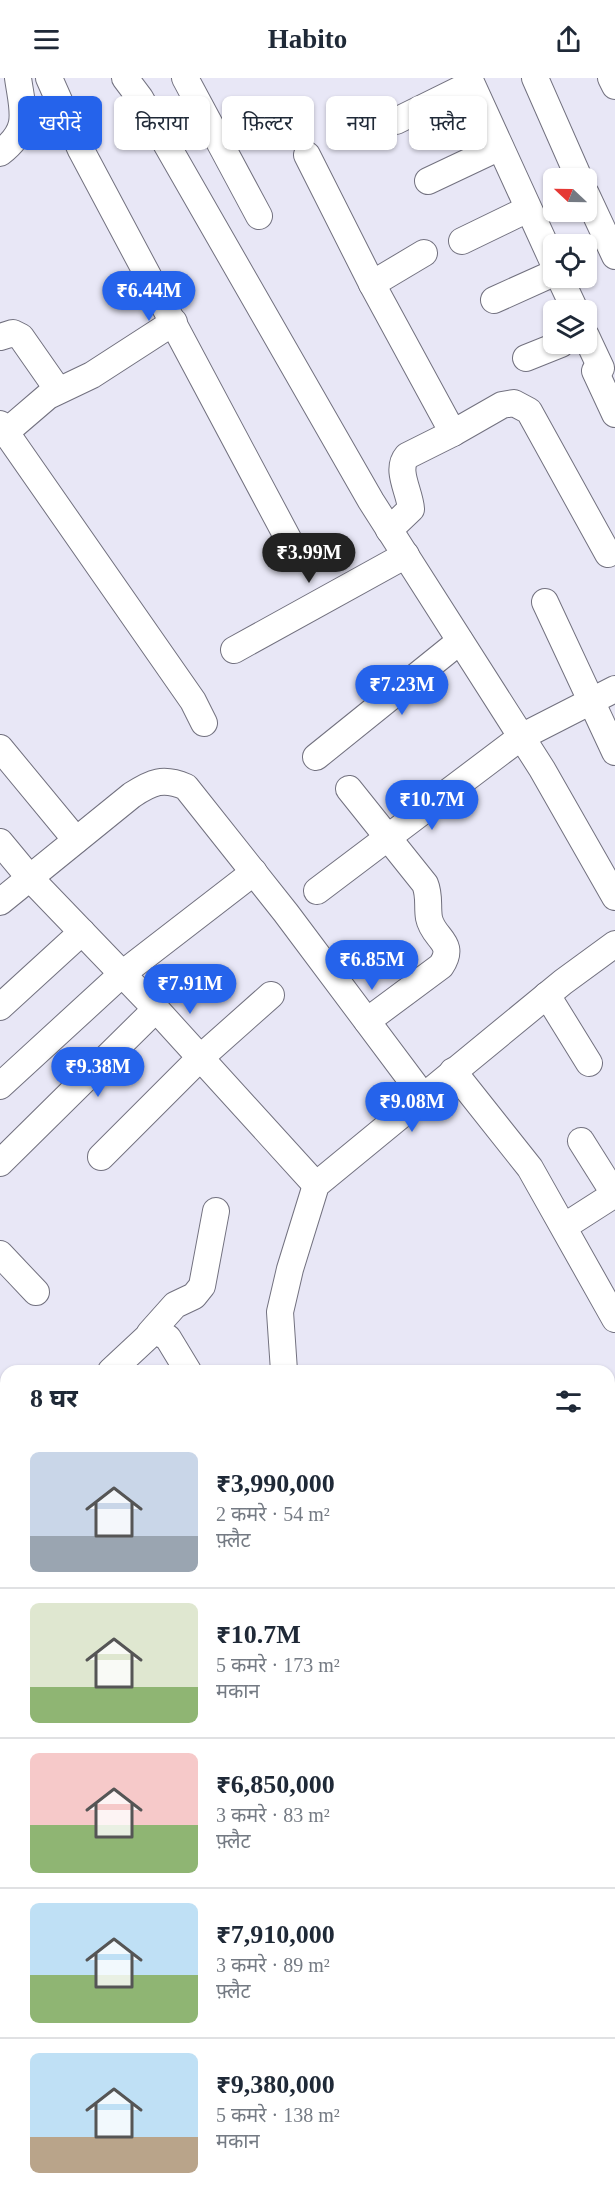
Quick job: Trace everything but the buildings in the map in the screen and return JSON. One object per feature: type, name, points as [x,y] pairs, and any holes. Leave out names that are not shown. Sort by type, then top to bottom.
[{"type":"street","points":[[0,153],[14,142],[21,129],[23,114],[18,78]]},
{"type":"street","points":[[49,78],[81,150],[292,546]]},
{"type":"street","points":[[125,78],[140,98],[389,530],[521,736],[615,897]]},
{"type":"street","points":[[185,78],[259,216]]},
{"type":"street","points":[[535,78],[575,168]]},
{"type":"street","points":[[611,78],[615,86]]},
{"type":"street","points":[[397,120],[470,81],[543,241]]},
{"type":"street","points":[[428,181],[500,147]]},
{"type":"street","points":[[307,155],[372,285],[453,433]]},
{"type":"street","points":[[462,241],[528,209]]},
{"type":"street","points":[[597,218],[615,256]]},
{"type":"street","points":[[372,285],[424,253]]},
{"type":"street","points":[[494,300],[543,278]]},
{"type":"street","points":[[174,322],[92,375],[48,396],[3,428],[193,701],[204,723]]},
{"type":"street","points":[[0,338],[12,333],[21,337],[58,390]]},
{"type":"street","points":[[526,358],[543,351]]},
{"type":"street","points":[[592,354],[615,414]]},
{"type":"street","points":[[389,530],[411,509],[402,462],[407,456],[502,405],[514,403],[529,411],[608,554]]},
{"type":"street","points":[[234,650],[406,555]]},
{"type":"street","points":[[545,602],[615,752]]},
{"type":"street","points":[[316,757],[460,641]]},
{"type":"street","points":[[317,891],[521,736],[615,689]]},
{"type":"street","points":[[0,748],[76,840]]},
{"type":"street","points":[[0,902],[154,781],[171,780],[186,787],[254,872],[423,1096]]},
{"type":"street","points":[[349,789],[425,884],[429,894],[429,918],[446,947],[447,957],[441,966],[367,1021]]},
{"type":"street","points":[[0,842],[29,877],[156,1009],[199,1059],[316,1185]]},
{"type":"street","points":[[0,1086],[122,974],[254,872]]},
{"type":"street","points":[[0,1007],[82,932]]},
{"type":"street","points":[[284,1365],[280,1312],[290,1269],[316,1185],[547,995],[615,944]]},
{"type":"street","points":[[100,1157],[199,1059],[271,995]]},
{"type":"street","points":[[547,995],[589,1063]]},
{"type":"street","points":[[0,1163],[156,1009]]},
{"type":"street","points":[[453,1071],[519,1151],[565,1226],[615,1319]]},
{"type":"street","points":[[565,1226],[615,1195],[581,1141]]},
{"type":"street","points":[[120,1365],[175,1305],[194,1296],[202,1286],[216,1211]]},
{"type":"street","points":[[0,1254],[36,1292]]},
{"type":"street","points":[[150,1333],[155,1330],[168,1338],[184,1365]]}]
